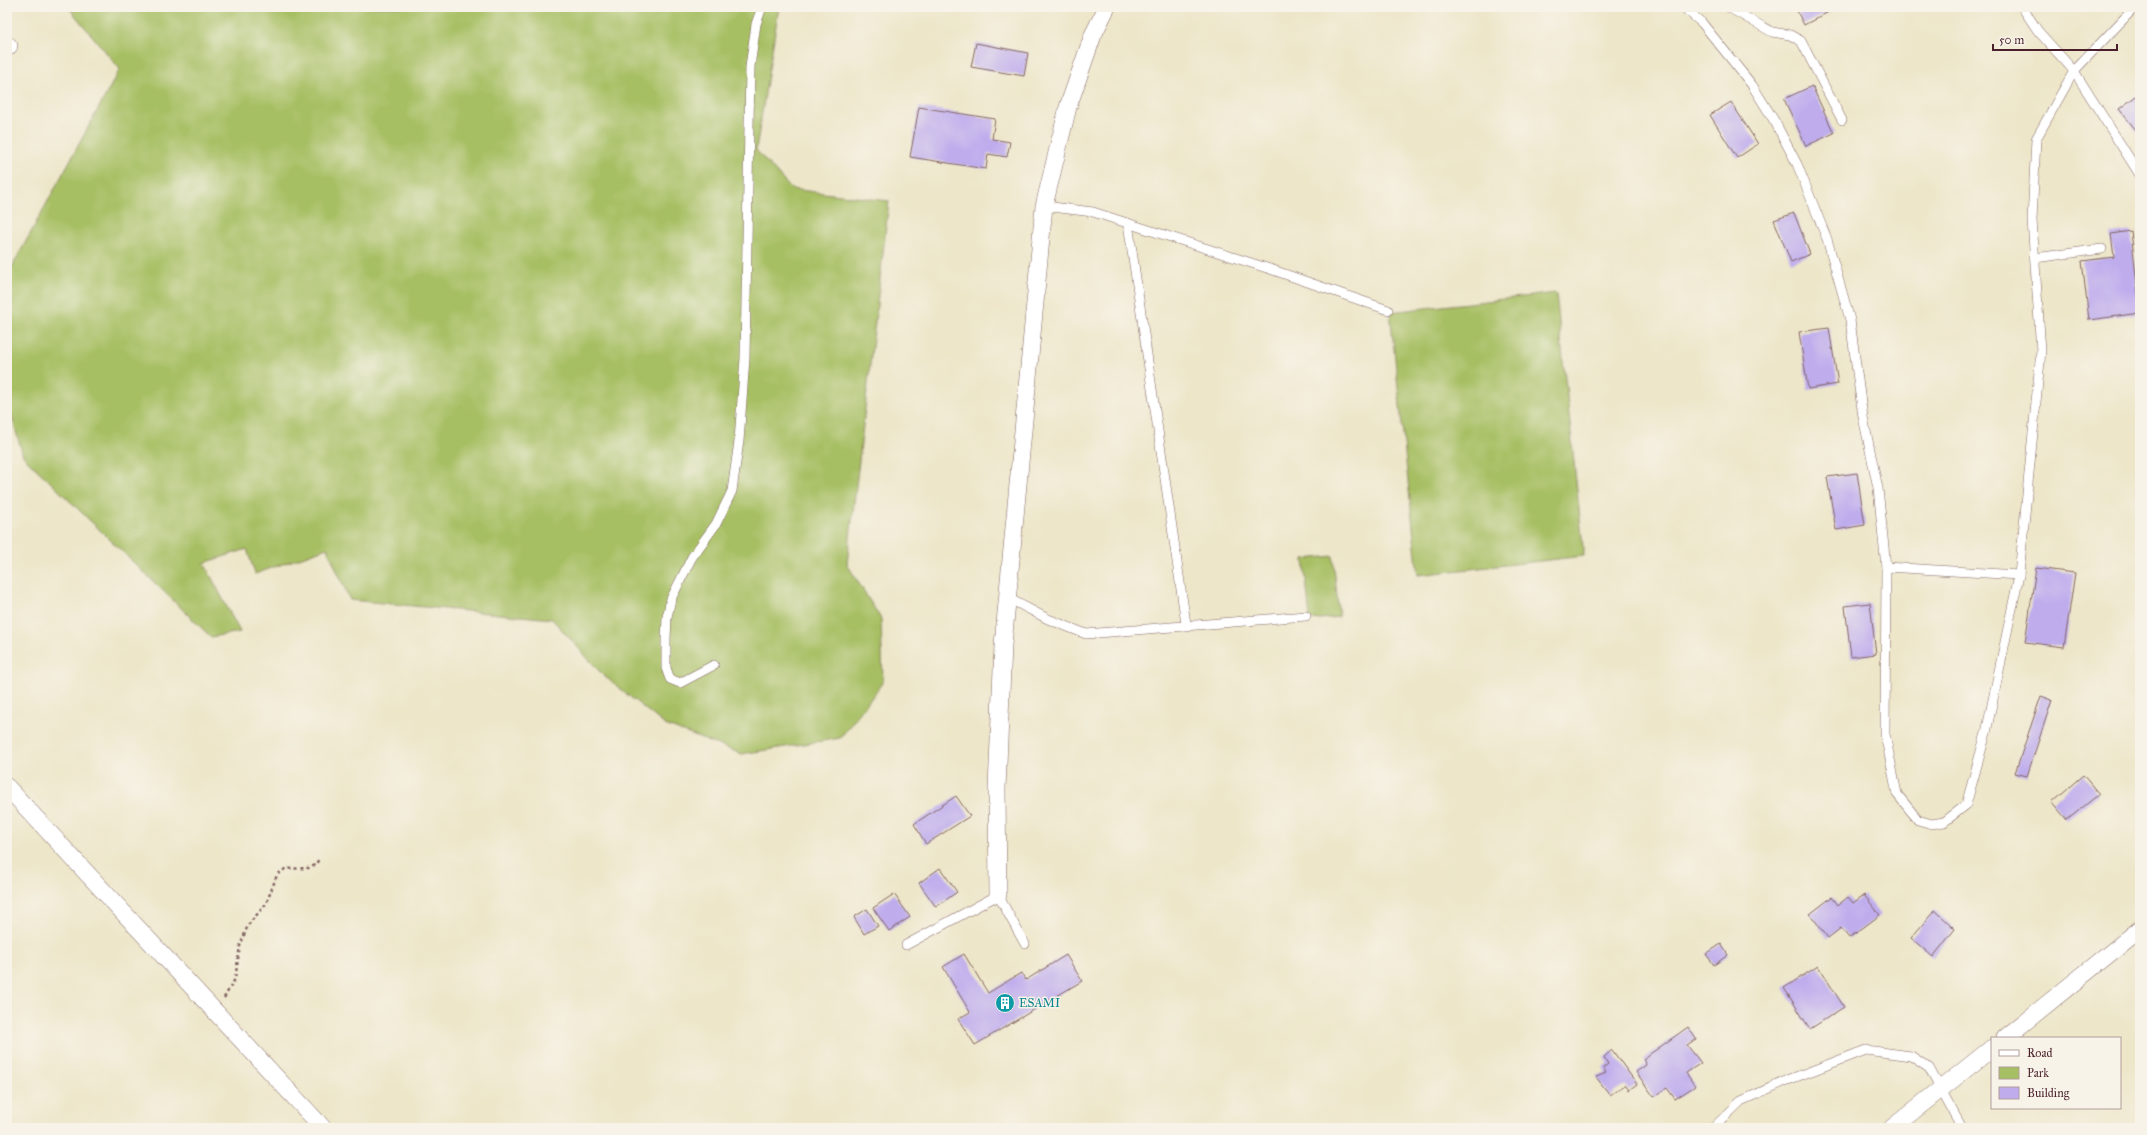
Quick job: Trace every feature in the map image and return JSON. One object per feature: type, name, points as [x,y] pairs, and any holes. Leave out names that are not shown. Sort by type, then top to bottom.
[{"type":"street","points":[[998,895],[999,720],[1006,597],[1025,426],[1044,206],[1068,107],[1093,35],[1107,7]]},
{"type":"street","points":[[7,787],[323,1128]]},
{"type":"street","points":[[2006,1037],[2140,928]]},
{"type":"street","points":[[1892,1128],[1991,1049]]},
{"type":"lane","points":[[714,665],[680,683],[670,678],[666,668],[667,617],[671,599],[680,580],[692,557],[716,524],[732,491],[739,441],[745,358],[750,67],[756,24],[762,7]]},
{"type":"lane","points":[[1686,7],[1702,23],[1730,56],[1752,85],[1775,122],[1797,164],[1827,239],[1850,320],[1863,417],[1878,488],[1886,567],[1885,734],[1897,794],[1918,820],[1932,824],[1944,822],[1966,805],[1986,734],[2019,575],[2041,351],[2032,220],[2036,139],[2074,71],[2135,7]]},
{"type":"lane","points":[[1728,7],[1772,32],[1790,35],[1801,41],[1842,120]]},
{"type":"lane","points":[[2022,7],[2038,31],[2074,71],[2140,175]]},
{"type":"lane","points":[[1044,206],[1093,212],[1273,270],[1388,310]]},
{"type":"lane","points":[[1128,223],[1186,624]]},
{"type":"lane","points":[[2034,258],[2102,249]]},
{"type":"lane","points":[[1886,567],[2019,575]]},
{"type":"lane","points":[[1006,597],[1048,619],[1086,634],[1186,624],[1306,616]]},
{"type":"lane","points":[[906,945],[998,895],[1025,944]]},
{"type":"lane","points":[[1713,1128],[1741,1101],[1788,1080],[1866,1050],[1912,1056],[1929,1068],[1962,1128]]},
{"type":"path","points":[[216,1012],[235,980],[240,946],[248,925],[266,904],[277,875],[285,869],[309,868],[315,865],[320,858]]},
{"type":"green space","points":[[68,7],[779,7],[756,150],[791,189],[889,201],[847,564],[881,619],[883,683],[840,738],[742,754],[665,725],[603,675],[552,619],[350,600],[327,548],[255,574],[247,549],[204,563],[240,632],[211,637],[23,456],[7,399],[7,276],[120,69]]},
{"type":"green space","points":[[1556,293],[1584,556],[1418,575],[1390,312]]},
{"type":"green space","points":[[1333,556],[1339,617],[1310,620],[1304,559]]},
{"type":"building","points":[[1795,7],[1833,7],[1834,9],[1804,25]]},
{"type":"building","points":[[976,43],[1028,53],[1024,76],[971,67]]},
{"type":"building","points":[[1812,86],[1834,133],[1806,146],[1784,99]]},
{"type":"building","points":[[2140,93],[2140,135],[2119,109]]},
{"type":"building","points":[[1731,102],[1758,144],[1737,158],[1710,115]]},
{"type":"building","points":[[919,107],[995,119],[992,139],[1010,142],[1007,157],[988,154],[986,169],[910,157]]},
{"type":"building","points":[[1794,213],[1810,254],[1791,262],[1774,220]]},
{"type":"building","points":[[2131,231],[2140,313],[2089,320],[2082,261],[2114,257],[2111,234]]},
{"type":"building","points":[[1829,328],[1838,384],[1808,389],[1799,332]]},
{"type":"building","points":[[1857,473],[1865,525],[1836,530],[1827,477]]},
{"type":"building","points":[[2036,568],[2075,573],[2064,647],[2025,642]]},
{"type":"building","points":[[1870,603],[1876,654],[1851,657],[1845,606]]},
{"type":"building","points":[[2041,696],[2052,700],[2027,776],[2015,773]]},
{"type":"building","points":[[2083,775],[2099,794],[2067,820],[2052,802]]},
{"type":"building","points":[[956,796],[970,816],[926,844],[914,824]]},
{"type":"building","points":[[940,868],[957,892],[936,907],[919,883]]},
{"type":"building","points":[[894,894],[910,917],[889,931],[873,908]]},
{"type":"building","points":[[1864,895],[1880,915],[1849,938],[1841,928],[1828,938],[1810,914],[1832,897],[1838,905],[1848,897],[1853,903]]},
{"type":"building","points":[[867,909],[878,926],[864,934],[854,917]]},
{"type":"building","points":[[1935,910],[1955,929],[1933,957],[1911,938]]},
{"type":"building","points":[[1721,944],[1728,955],[1714,965],[1706,954]]},
{"type":"building","name":"ESAMI","points":[[964,954],[988,993],[1021,973],[1026,980],[1066,955],[1082,981],[975,1045],[958,1019],[970,1012],[943,967]]},
{"type":"building","points":[[1818,966],[1844,1007],[1810,1029],[1784,988]]},
{"type":"building","points":[[1688,1027],[1696,1039],[1687,1045],[1701,1063],[1686,1073],[1695,1086],[1675,1099],[1667,1088],[1654,1097],[1636,1072],[1646,1065],[1643,1059]]},
{"type":"building","points":[[1612,1050],[1637,1084],[1629,1090],[1625,1085],[1610,1095],[1596,1077],[1606,1073],[1603,1068],[1608,1064],[1604,1057]]},
{"type":"place","name":"ESAMI","points":[[1005,1003]]}]
